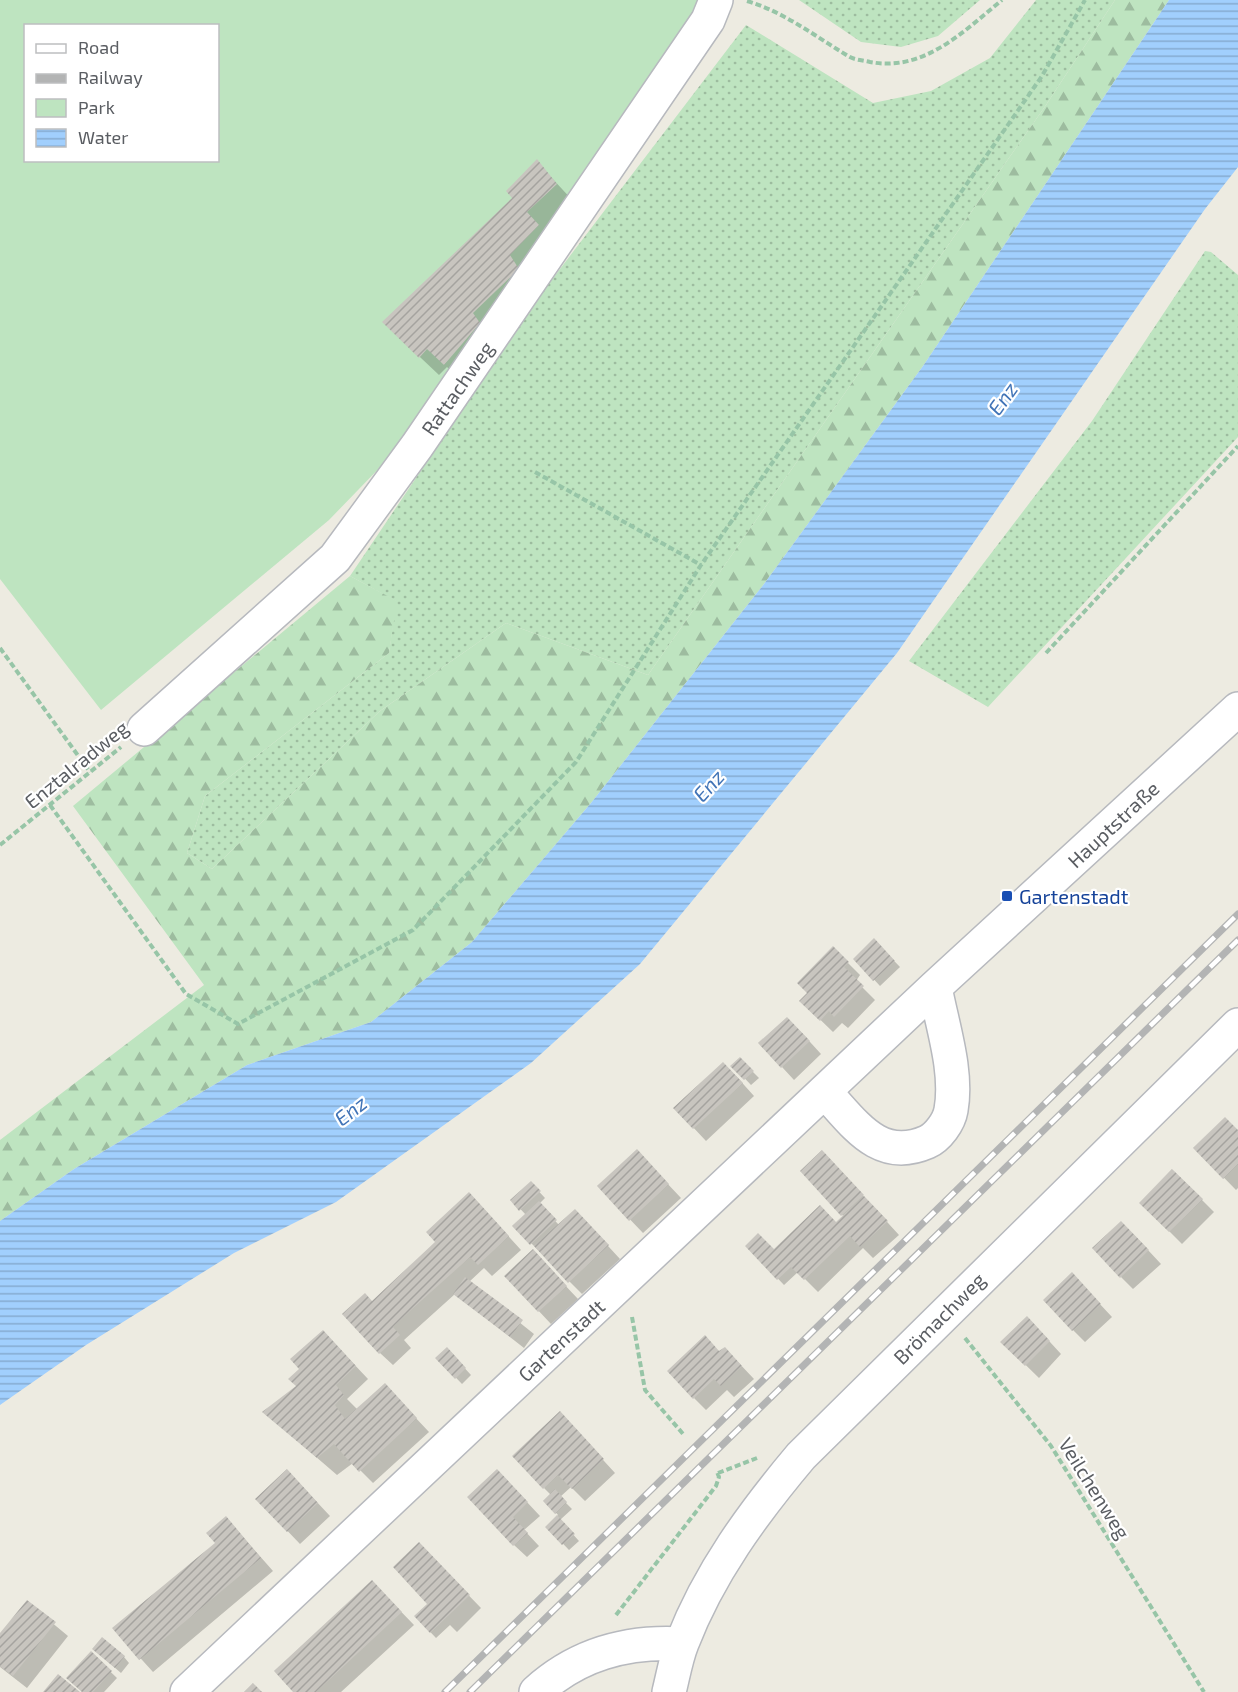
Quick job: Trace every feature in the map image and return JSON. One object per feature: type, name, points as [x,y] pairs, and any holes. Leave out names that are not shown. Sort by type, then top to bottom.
[{"type":"street","name":"Rattachweg","points":[[144,729],[335,558],[417,446],[535,275],[708,20],[716,0]]},
{"type":"street","name":"Hauptstraße","points":[[934,987],[1238,709]]},
{"type":"street","name":"Gartenstadt","points":[[187,1692],[934,987]]},
{"type":"street","points":[[825,1092],[864,1133],[882,1145],[913,1148],[932,1140],[945,1126],[951,1111],[952,1088],[948,1053],[934,987]]},
{"type":"street","name":"Brömachweg","points":[[669,1692],[681,1644],[724,1559],[759,1506],[801,1456],[1238,1025]]},
{"type":"street","points":[[536,1692],[569,1668],[603,1652],[648,1642],[681,1644]]},
{"type":"path","points":[[743,0],[812,31],[850,58],[885,64],[922,59],[956,38],[1002,0]]},
{"type":"path","points":[[50,805],[186,994],[238,1024],[413,930],[576,762],[701,565],[1042,76],[1085,0]]},
{"type":"path","points":[[1046,653],[1238,446]]},
{"type":"path","points":[[536,472],[701,565]]},
{"type":"path","points":[[0,648],[90,772]]},
{"type":"path","name":"Enztalradweg","points":[[0,845],[144,729]]},
{"type":"path","points":[[618,1287],[630,1300],[645,1390],[684,1435]]},
{"type":"path","name":"Veilchenweg","points":[[945,1312],[1052,1446],[1204,1692]]},
{"type":"path","points":[[603,1652],[606,1629],[719,1482],[718,1472],[749,1461]]},
{"type":"green space","points":[[0,0],[708,0],[449,396],[329,520],[101,710],[0,579]]},
{"type":"green space","points":[[799,0],[980,0],[938,36],[901,47],[861,42]]},
{"type":"green space","points":[[1036,0],[1115,0],[1046,105],[648,675],[506,623],[380,711],[212,869],[187,853],[205,796],[389,653],[396,601],[350,576],[531,307],[746,25],[873,103],[931,91],[990,58]]},
{"type":"green space","points":[[1115,0],[1169,0],[923,366],[764,584],[591,803],[472,942],[371,1022],[247,1065],[74,1169],[0,1221],[0,1140],[204,985],[73,806],[350,576],[397,601],[389,653],[205,796],[187,853],[212,869],[380,711],[506,623],[648,675],[1046,105]]},
{"type":"green space","points":[[1205,251],[1211,252],[1238,275],[1238,437],[988,707],[909,661],[1092,421]]},
{"type":"water","name":"Enz","points":[[1169,0],[1238,0],[1238,167],[1205,209],[897,653],[640,964],[531,1063],[336,1202],[234,1253],[86,1345],[0,1405],[0,1221],[74,1169],[247,1065],[371,1022],[472,942],[591,803],[764,584],[923,366]]},
{"type":"building","points":[[537,159],[557,184],[527,212],[539,225],[510,255],[519,269],[473,313],[480,323],[444,365],[427,349],[419,358],[382,322],[512,198],[506,191]]},
{"type":"building","points":[[874,938],[895,961],[873,981],[853,959]]},
{"type":"building","points":[[833,946],[849,962],[844,967],[864,986],[834,1017],[829,1011],[820,1021],[799,1001],[807,993],[797,983]]},
{"type":"building","points":[[787,1017],[810,1041],[781,1068],[758,1043]]},
{"type":"building","points":[[740,1057],[754,1071],[744,1080],[730,1066]]},
{"type":"building","points":[[723,1062],[743,1083],[693,1129],[673,1108]]},
{"type":"building","points":[[1225,1117],[1238,1130],[1238,1164],[1223,1179],[1193,1148]]},
{"type":"building","points":[[637,1149],[669,1184],[629,1221],[597,1186]]},
{"type":"building","points":[[822,1150],[864,1195],[841,1216],[800,1171]]},
{"type":"building","points":[[1172,1169],[1203,1199],[1169,1232],[1139,1203]]},
{"type":"building","points":[[531,1181],[541,1191],[519,1211],[510,1200]]},
{"type":"building","points":[[469,1192],[509,1236],[478,1265],[470,1257],[412,1309],[393,1327],[400,1335],[379,1354],[342,1314],[365,1293],[372,1301],[435,1242],[426,1232]]},
{"type":"building","points":[[864,1196],[888,1221],[860,1247],[850,1236],[804,1280],[791,1267],[777,1280],[745,1246],[758,1233],[774,1249],[820,1205],[836,1222]]},
{"type":"building","points":[[539,1201],[557,1220],[530,1245],[512,1226]]},
{"type":"building","points":[[575,1209],[609,1245],[568,1283],[534,1246]]},
{"type":"building","points":[[1121,1221],[1149,1250],[1120,1278],[1092,1248]]},
{"type":"building","points":[[533,1249],[567,1286],[538,1312],[504,1276]]},
{"type":"building","points":[[1072,1272],[1101,1304],[1072,1331],[1043,1300]]},
{"type":"building","points":[[465,1277],[523,1320],[510,1337],[453,1294]]},
{"type":"building","points":[[1027,1316],[1050,1341],[1025,1366],[1000,1342]]},
{"type":"building","points":[[323,1330],[356,1366],[336,1385],[344,1395],[335,1405],[345,1419],[385,1383],[417,1418],[359,1472],[334,1444],[317,1458],[262,1412],[296,1386],[288,1379],[299,1369],[290,1359]]},
{"type":"building","points":[[705,1335],[719,1351],[725,1347],[742,1366],[721,1386],[714,1379],[693,1399],[667,1371]]},
{"type":"building","points":[[447,1347],[466,1368],[455,1379],[435,1358]]},
{"type":"building","points":[[560,1411],[604,1459],[572,1489],[558,1475],[543,1489],[512,1456]]},
{"type":"building","points":[[287,1469],[318,1503],[287,1532],[255,1499]]},
{"type":"building","points":[[497,1469],[528,1502],[513,1517],[528,1533],[513,1546],[467,1497]]},
{"type":"building","points":[[555,1489],[567,1502],[555,1514],[543,1501]]},
{"type":"building","points":[[557,1515],[575,1534],[562,1545],[545,1527]]},
{"type":"building","points":[[226,1516],[261,1558],[139,1660],[112,1628],[215,1543],[206,1533]]},
{"type":"building","points":[[419,1542],[470,1595],[430,1633],[414,1616],[427,1604],[393,1567]]},
{"type":"building","points":[[372,1580],[402,1612],[316,1692],[293,1692],[274,1671]]},
{"type":"building","points":[[27,1600],[56,1622],[13,1676],[0,1666],[0,1633]]},
{"type":"building","points":[[102,1637],[125,1656],[115,1668],[92,1649]]},
{"type":"building","points":[[91,1651],[112,1671],[93,1692],[82,1692],[66,1678]]},
{"type":"building","points":[[58,1674],[80,1692],[43,1692]]},
{"type":"building","points":[[253,1683],[262,1692],[244,1692]]},
{"type":"railway","points":[[445,1692],[1238,914]]},
{"type":"railway","points":[[470,1692],[1238,940]]},
{"type":"place","name":"Gartenstadt","points":[[1007,896]]}]
